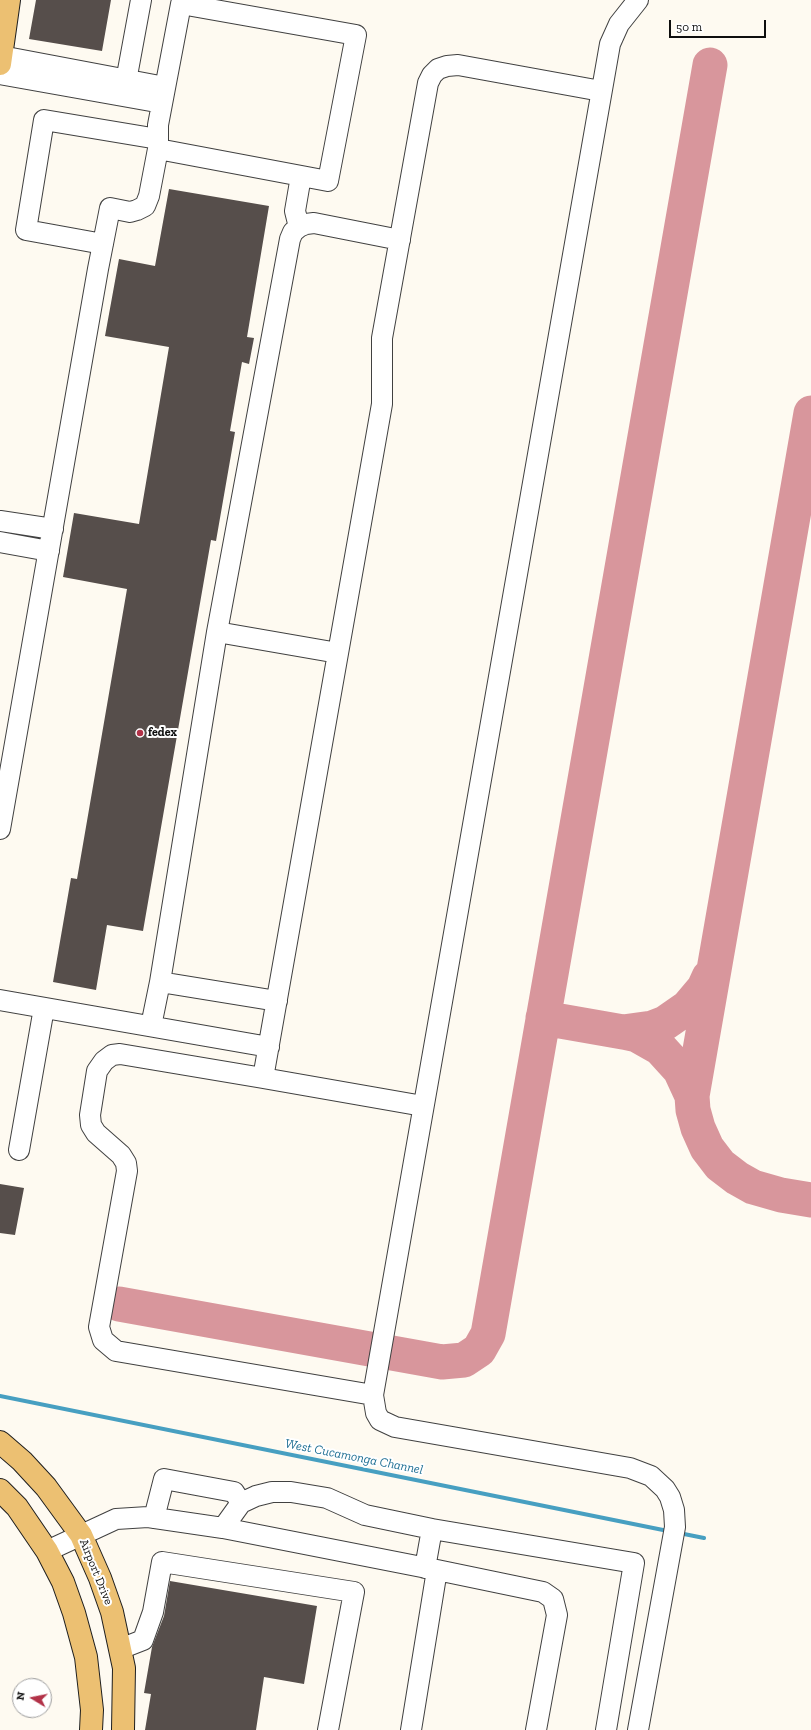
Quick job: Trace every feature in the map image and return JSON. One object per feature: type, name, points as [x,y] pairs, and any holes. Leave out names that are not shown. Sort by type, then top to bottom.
[{"type":"main road","points":[[0,65],[9,0]]},
{"type":"main road","name":"Airport Drive","points":[[0,1442],[22,1461],[46,1487],[81,1535],[100,1578],[110,1605],[124,1668],[124,1723]]},
{"type":"main road","points":[[0,1490],[17,1508],[47,1551],[62,1582],[74,1613],[86,1657],[92,1720],[124,1723]]},
{"type":"lane","points":[[125,88],[141,0]]},
{"type":"lane","points":[[638,0],[619,24],[610,44],[601,91],[373,1395],[376,1413],[380,1420],[395,1427],[641,1471],[651,1476],[665,1489],[670,1497],[675,1519],[638,1730]]},
{"type":"lane","points":[[0,829],[110,208],[130,212],[137,210],[144,206],[149,196],[158,144],[158,125],[180,4],[356,35],[328,181],[301,176],[158,144],[44,120],[26,230],[103,244]]},
{"type":"lane","points":[[0,65],[163,95]]},
{"type":"lane","points":[[263,1078],[382,404],[382,338],[428,83],[432,75],[438,69],[458,65],[601,91]]},
{"type":"lane","points":[[299,228],[295,211],[301,176]]},
{"type":"lane","points":[[151,1026],[160,982],[217,632],[290,240],[293,232],[306,224],[314,223],[400,240]]},
{"type":"lane","points":[[0,521],[53,529]]},
{"type":"lane","points":[[0,542],[49,551]]},
{"type":"lane","points":[[217,632],[338,653]]},
{"type":"lane","points":[[160,982],[277,1001]]},
{"type":"lane","points":[[0,1000],[269,1048]]},
{"type":"lane","points":[[19,1150],[44,1008]]},
{"type":"lane","points":[[373,1395],[116,1351],[103,1340],[99,1327],[127,1171],[126,1163],[121,1155],[96,1133],[91,1125],[90,1115],[97,1071],[104,1061],[112,1055],[120,1054],[423,1106]]},
{"type":"lane","points":[[159,1519],[164,1479],[234,1492],[241,1503]]},
{"type":"lane","points":[[223,1528],[241,1503],[256,1496],[272,1492],[306,1494],[327,1498],[365,1514],[432,1529],[634,1563],[606,1730]]},
{"type":"lane","points":[[47,1551],[116,1519],[126,1517],[159,1519],[223,1528],[544,1592],[553,1599],[557,1615],[536,1730]]},
{"type":"lane","points":[[411,1730],[431,1569],[432,1529]]},
{"type":"lane","points":[[120,1649],[143,1640],[153,1612],[162,1562],[354,1592],[328,1730]]},
{"type":"building","points":[[36,0],[111,0],[102,51],[29,39]]},
{"type":"building","name":"fedex","points":[[169,189],[269,206],[247,337],[254,338],[249,364],[242,362],[230,431],[235,432],[216,541],[211,540],[143,931],[107,925],[96,990],[53,982],[71,878],[77,879],[127,589],[63,577],[74,513],[139,524],[169,347],[105,336],[119,259],[155,266]]},
{"type":"building","points":[[0,1184],[24,1188],[15,1235],[0,1233]]},
{"type":"building","points":[[170,1581],[317,1606],[304,1684],[264,1677],[256,1730],[145,1730],[151,1694],[144,1693],[152,1647],[164,1616]]},
{"type":"waterway","name":"West Cucamonga Channel","points":[[0,1396],[668,1531]]},
{"type":"waterway","name":"West Cucamonga Channel","points":[[679,1533],[704,1538]]},
{"type":"taxiway","points":[[119,1304],[442,1362],[464,1360],[479,1350],[488,1334],[710,65]]},
{"type":"taxiway","points":[[811,413],[692,1096],[693,1110],[698,1128],[707,1148],[720,1165],[737,1178],[753,1187],[781,1195],[811,1200]]},
{"type":"taxiway","points":[[543,1018],[623,1032],[652,1028],[665,1023],[688,1007],[704,988],[709,977]]},
{"type":"taxiway","points":[[623,1032],[637,1035],[660,1048],[680,1070],[692,1096]]},
{"type":"place","name":"fedex","points":[[140,733]]}]
